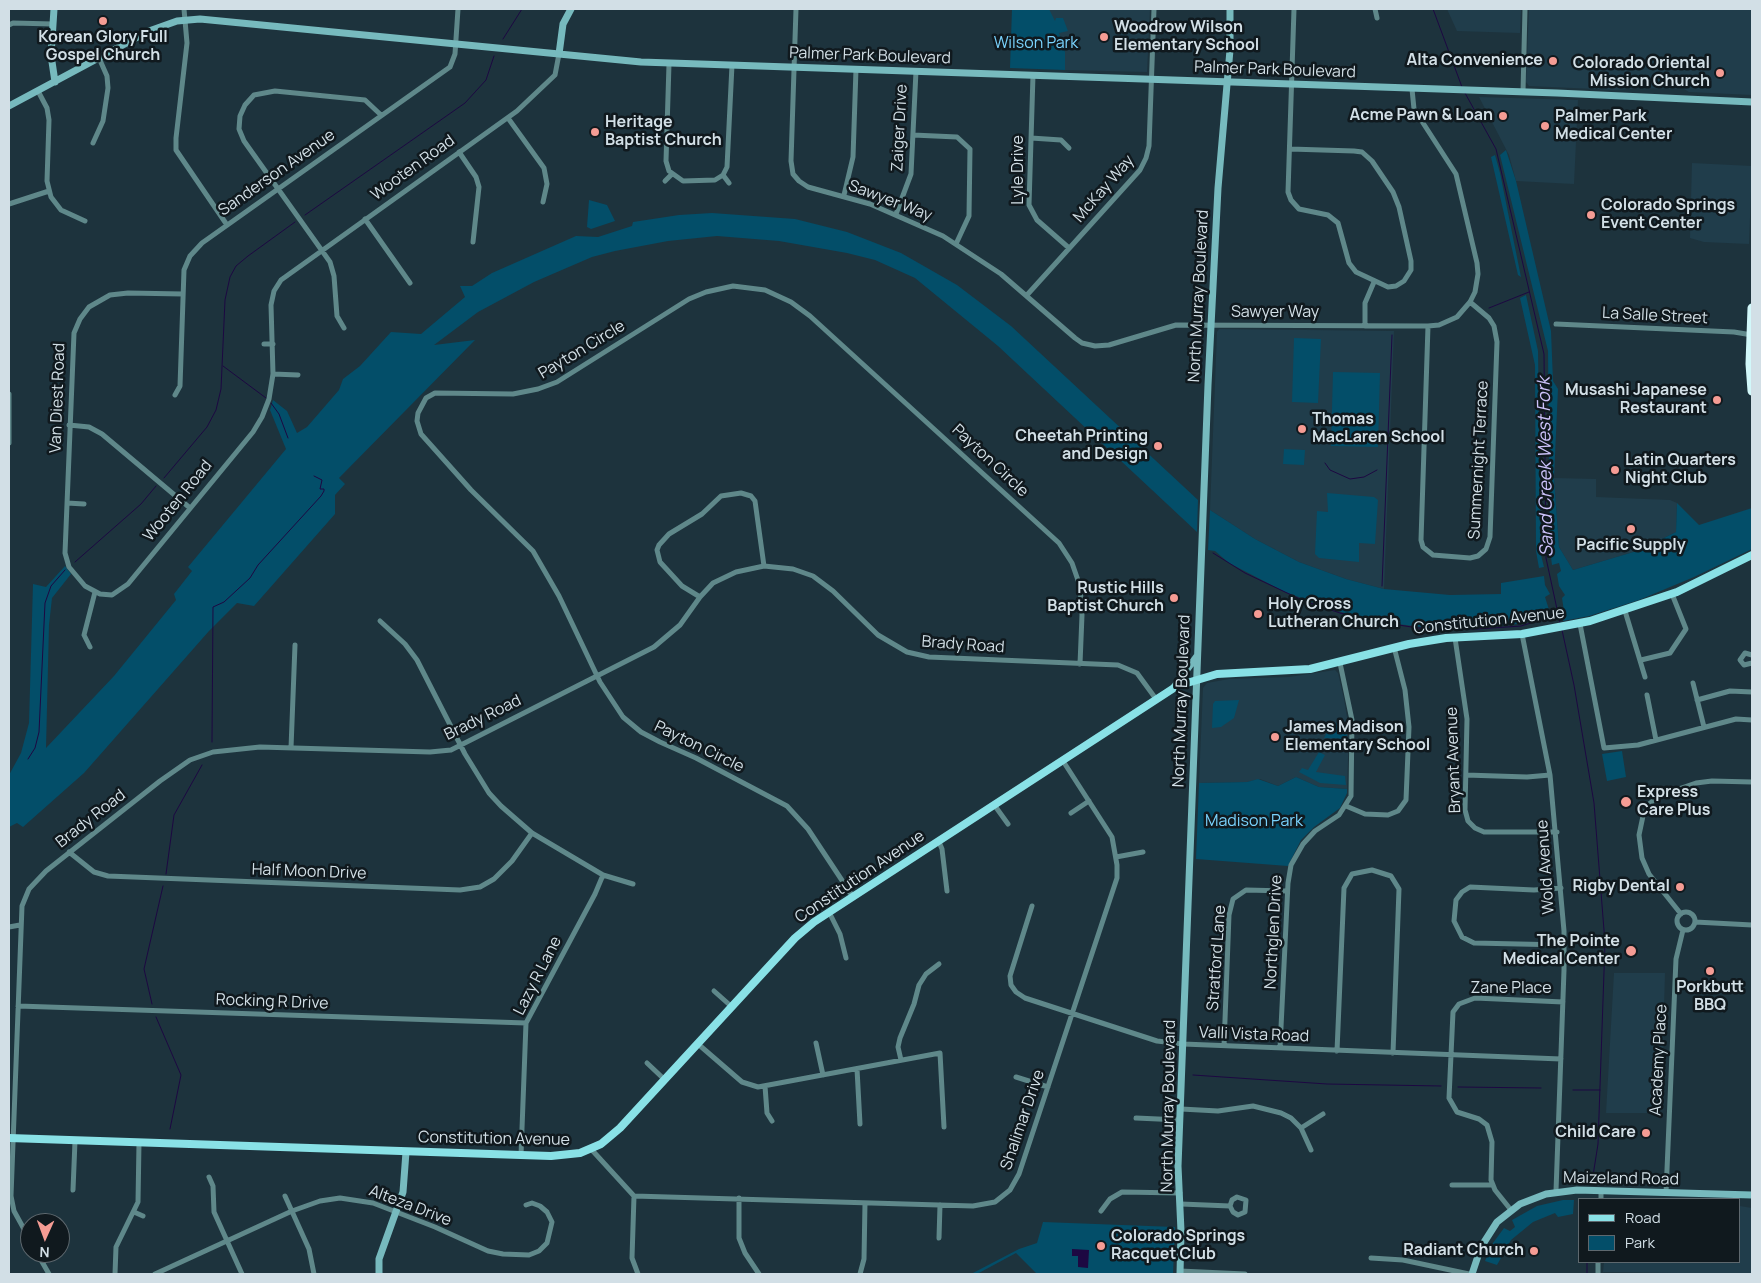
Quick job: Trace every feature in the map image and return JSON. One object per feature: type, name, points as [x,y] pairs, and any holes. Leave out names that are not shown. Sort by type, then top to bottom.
[{"type":"highway","points":[[1752,308],[1750,376],[1752,391]]},
{"type":"main road","points":[[54,9],[52,64],[55,82]]},
{"type":"main road","name":"Wooten Road","points":[[559,54],[564,24],[571,9]]},
{"type":"main road","name":"North Murray Boulevard","points":[[1180,1273],[1180,1120],[1197,679],[1217,196],[1230,50],[1230,9]]},
{"type":"main road","name":"Palmer Park Boulevard","points":[[9,106],[149,31],[185,20],[215,20],[669,64],[1522,92],[1752,102]]},
{"type":"main road","name":"Constitution Avenue","points":[[11,1139],[561,1156],[591,1149],[620,1128],[795,938],[829,912],[995,806],[1172,689],[1197,679],[1227,673],[1298,671],[1340,663],[1394,647],[1455,638],[1522,634],[1552,630],[1625,611],[1672,594],[1752,556]]},
{"type":"main road","points":[[1172,689],[1198,656]]},
{"type":"main road","points":[[379,1274],[378,1259],[405,1184],[406,1152]]},
{"type":"main road","name":"Maizeland Road","points":[[1470,1274],[1485,1239],[1497,1222],[1511,1210],[1529,1200],[1556,1191],[1752,1195]]},
{"type":"street","points":[[184,9],[187,50],[176,150],[227,225]]},
{"type":"street","name":"Sanderson Avenue","points":[[175,395],[180,386],[184,270],[190,256],[202,243],[450,67],[457,44],[458,9]]},
{"type":"street","name":"Sawyer Way","points":[[796,9],[791,161],[793,174],[804,185],[844,195],[896,214],[956,244],[983,260],[1027,295],[1074,338],[1095,346],[1109,345],[1168,326],[1428,326],[1439,325],[1457,317],[1470,302],[1475,292],[1478,274],[1460,186],[1452,165],[1414,109],[1412,89]]},
{"type":"street","name":"McKay Way","points":[[1027,295],[1140,170],[1146,158],[1149,146],[1154,9]]},
{"type":"street","points":[[1290,149],[1362,152],[1372,161],[1393,192],[1399,207],[1411,261],[1411,270],[1404,281],[1396,286],[1388,287],[1374,282],[1350,267],[1340,229],[1334,218],[1319,212],[1299,209],[1291,200],[1288,192],[1294,9]]},
{"type":"street","points":[[1375,9],[1377,18]]},
{"type":"street","points":[[1522,92],[1525,9]]},
{"type":"street","points":[[9,25],[13,23],[53,24]]},
{"type":"street","name":"Wooten Road","points":[[95,592],[112,595],[128,584],[258,424],[266,409],[273,374],[271,305],[274,291],[287,274],[508,118],[552,79],[556,71],[559,54]]},
{"type":"street","points":[[93,143],[103,122],[108,88],[105,71],[99,58]]},
{"type":"street","points":[[669,64],[666,161],[672,174],[679,180],[698,181],[714,180],[723,175],[728,162],[732,65]]},
{"type":"street","points":[[844,195],[853,157],[856,70]]},
{"type":"street","name":"Zaiger Drive","points":[[896,214],[910,174],[916,71]]},
{"type":"street","name":"Lyle Drive","points":[[1033,75],[1028,197],[1031,210],[1037,220],[1069,248]]},
{"type":"street","points":[[38,91],[47,108],[49,120],[47,181],[49,191],[57,206],[70,215],[85,220]]},
{"type":"street","points":[[344,328],[337,316],[331,266],[321,249],[244,141],[240,129],[242,110],[254,96],[275,91],[359,99],[370,103],[381,116]]},
{"type":"street","points":[[508,118],[544,168],[547,184],[543,202]]},
{"type":"street","points":[[913,135],[957,137],[970,149],[969,216],[956,244]]},
{"type":"street","points":[[1031,138],[1060,140],[1069,148]]},
{"type":"street","points":[[459,152],[476,177],[479,187],[472,242]]},
{"type":"street","points":[[665,181],[672,174]]},
{"type":"street","points":[[723,175],[729,182]]},
{"type":"street","points":[[9,204],[49,191]]},
{"type":"street","points":[[365,219],[410,283]]},
{"type":"street","points":[[1365,326],[1365,303],[1374,282]]},
{"type":"street","name":"Payton Circle","points":[[853,897],[808,829],[793,811],[759,790],[641,732],[623,718],[597,674],[536,556],[425,441],[418,428],[420,407],[426,398],[435,393],[513,394],[549,386],[689,299],[721,288],[744,286],[765,290],[778,295],[810,316],[1059,543],[1072,563],[1080,586],[1082,616],[1080,664]]},
{"type":"street","name":"Van Diest Road","points":[[95,592],[85,586],[66,560],[73,341],[76,326],[84,313],[102,298],[119,293],[183,294]]},
{"type":"street","name":"Summernight Terrace","points":[[1428,326],[1421,540],[1423,548],[1433,556],[1470,558],[1483,552],[1489,541],[1498,342],[1494,326],[1489,318],[1470,302]]},
{"type":"street","name":"La Salle Street","points":[[1556,324],[1752,335]]},
{"type":"street","points":[[264,344],[273,344]]},
{"type":"street","points":[[273,374],[298,375]]},
{"type":"street","points":[[9,394],[9,443]]},
{"type":"street","points":[[70,425],[89,427],[102,434],[190,508]]},
{"type":"street","points":[[700,597],[682,586],[660,562],[657,550],[669,534],[702,514],[721,496],[728,493],[747,493],[755,501],[764,566]]},
{"type":"street","points":[[67,503],[84,504]]},
{"type":"street","name":"Brady Road","points":[[20,1220],[12,1204],[11,1139],[22,906],[29,889],[69,852],[190,760],[226,749],[291,748],[430,752],[451,750],[597,674],[654,647],[680,625],[700,597],[714,583],[725,576],[764,566],[793,568],[813,576],[833,591],[878,635],[907,652],[929,657],[1118,666],[1131,669],[1142,679],[1156,699]]},
{"type":"street","points":[[90,647],[84,635],[95,592]]},
{"type":"street","points":[[1641,660],[1670,654],[1686,629],[1672,594]]},
{"type":"street","points":[[1625,611],[1645,677]]},
{"type":"street","points":[[380,622],[405,644],[417,660],[461,746],[489,793],[532,833],[603,875],[633,884]]},
{"type":"street","points":[[1576,624],[1604,748],[1638,745],[1736,719],[1752,720]]},
{"type":"street","name":"Wold Avenue","points":[[1522,634],[1550,774],[1561,888],[1564,945],[1556,1191]]},
{"type":"street","name":"Bryant Avenue","points":[[1455,638],[1467,719],[1466,816],[1475,828],[1484,832],[1556,832]]},
{"type":"street","points":[[291,748],[295,645]]},
{"type":"street","points":[[1340,663],[1351,711],[1353,740],[1351,791],[1346,806],[1365,814],[1388,815],[1398,811],[1406,800],[1409,727],[1405,690],[1394,647]]},
{"type":"street","points":[[1632,652],[1638,650]]},
{"type":"street","points":[[1752,655],[1745,653],[1740,660],[1744,665],[1752,664]]},
{"type":"street","points":[[1692,683],[1704,728]]},
{"type":"street","points":[[1697,700],[1730,691],[1752,692]]},
{"type":"street","points":[[1647,695],[1656,740]]},
{"type":"street","name":"Shalimar Drive","points":[[634,1196],[981,1206],[995,1202],[1010,1190],[1019,1174],[1116,885],[1118,872],[1112,837],[1063,761]]},
{"type":"street","points":[[1466,775],[1528,778],[1550,774]]},
{"type":"street","points":[[1681,914],[1649,874],[1642,858],[1639,835],[1643,816],[1649,804],[1661,794],[1696,783],[1712,781],[1752,782]]},
{"type":"street","points":[[1071,812],[1089,801]]},
{"type":"street","points":[[995,806],[1008,824]]},
{"type":"street","name":"Northglen Drive","points":[[1280,1048],[1287,891],[1291,865],[1303,844],[1315,831],[1340,815],[1346,806]]},
{"type":"street","name":"Half Moon Drive","points":[[69,852],[94,872],[108,876],[460,890],[480,887],[494,879],[512,861],[532,833]]},
{"type":"street","points":[[939,842],[942,849],[947,891]]},
{"type":"street","points":[[1116,857],[1143,852]]},
{"type":"street","points":[[1337,1051],[1344,888],[1352,874],[1372,870],[1388,873],[1395,879],[1399,889],[1393,1053]]},
{"type":"street","name":"Lazy R Lane","points":[[521,1155],[526,1023],[603,875]]},
{"type":"street","points":[[1561,888],[1534,890],[1470,888],[1462,892],[1456,900],[1454,921],[1458,933],[1474,942],[1564,945]]},
{"type":"street","name":"Stratford Lane","points":[[1224,1046],[1229,915],[1232,899],[1246,890],[1287,891]]},
{"type":"street","name":"Valli Vista Road","points":[[1032,906],[1010,972],[1011,985],[1016,992],[1025,998],[1157,1041],[1224,1046],[1561,1059]]},
{"type":"street","points":[[829,912],[840,934],[846,958]]},
{"type":"street","points":[[1681,914],[1691,914],[1695,922]]},
{"type":"street","points":[[1681,914],[1677,923],[1683,930],[1690,930],[1695,922]]},
{"type":"street","points":[[1695,922],[1752,925]]},
{"type":"street","points":[[9,926],[20,925]]},
{"type":"street","name":"Academy Place","points":[[1666,1193],[1676,959],[1683,930]]},
{"type":"street","points":[[901,1060],[898,1047],[900,1038],[914,1004],[919,985],[926,974],[939,964]]},
{"type":"street","points":[[714,991],[732,1007]]},
{"type":"street","name":"Zane Place","points":[[1492,1186],[1490,1131],[1483,1121],[1461,1114],[1451,1104],[1449,1092],[1453,1012],[1464,1001],[1476,998],[1563,1002]]},
{"type":"street","name":"Rocking R Drive","points":[[18,1006],[526,1023]]},
{"type":"street","points":[[816,1043],[822,1075]]},
{"type":"street","points":[[698,1044],[742,1082],[753,1087],[940,1052],[944,1127]]},
{"type":"street","points":[[646,1063],[665,1080]]},
{"type":"street","points":[[857,1069],[860,1124]]},
{"type":"street","points":[[1016,1077],[1048,1087]]},
{"type":"street","points":[[765,1086],[767,1113],[772,1121]]},
{"type":"street","points":[[1181,1109],[1218,1111],[1243,1106],[1258,1106],[1287,1116],[1301,1128],[1311,1150]]},
{"type":"street","points":[[1301,1128],[1323,1114]]},
{"type":"street","points":[[1136,1118],[1180,1120]]},
{"type":"street","points":[[73,1190],[75,1141]]},
{"type":"street","points":[[115,1274],[115,1251],[134,1212],[138,1196],[140,1143]]},
{"type":"street","points":[[591,1149],[634,1196],[632,1258],[638,1274]]},
{"type":"street","points":[[209,1176],[213,1186],[214,1212],[242,1274]]},
{"type":"street","points":[[1452,1185],[1492,1186],[1511,1210]]},
{"type":"street","points":[[1601,1191],[1601,1198]]},
{"type":"street","points":[[1101,1211],[1114,1196],[1122,1192],[1180,1194]]},
{"type":"street","points":[[285,1196],[309,1249],[314,1274]]},
{"type":"street","name":"Alteza Drive","points":[[155,1274],[168,1272],[292,1211],[320,1201],[340,1198],[366,1201],[435,1227],[482,1249],[503,1254],[534,1254],[543,1248],[550,1239],[552,1228],[550,1217],[544,1209],[532,1203],[526,1205]]},
{"type":"street","points":[[739,1198],[739,1238],[745,1253],[759,1274]]},
{"type":"street","points":[[860,1274],[864,1259],[865,1202]]},
{"type":"street","points":[[1181,1204],[1230,1206]]},
{"type":"street","points":[[939,1238],[940,1205]]},
{"type":"street","points":[[134,1212],[143,1216]]},
{"type":"street","points":[[1371,1258],[1403,1260],[1470,1274]]},
{"type":"street","points":[[43,1263],[49,1274]]},
{"type":"street","points":[[1180,1273],[1246,1274]]},
{"type":"shaded area","name":"Woodrow Wilson Elementary School","points":[[1039,9],[1150,9],[1147,72],[1065,70],[1065,52]]},
{"type":"shaded area","points":[[1447,9],[1521,9],[1520,33],[1457,31]]},
{"type":"shaded area","points":[[1529,9],[1752,9],[1752,95],[1689,92],[1684,89],[1639,88],[1617,90],[1529,86],[1526,82]]},
{"type":"shaded area","points":[[1479,97],[1578,100],[1574,184],[1516,181],[1509,155]]},
{"type":"shaded area","points":[[1692,163],[1752,166],[1749,244],[1704,242],[1690,238]]},
{"type":"shaded area","name":"Thomas MacLaren School","points":[[1219,329],[1394,331],[1384,589],[1346,579],[1299,562],[1255,539],[1210,510],[1217,332]]},
{"type":"shaded area","points":[[1554,478],[1596,479],[1596,497],[1670,500],[1677,503],[1676,532],[1640,550],[1573,570],[1559,547]]},
{"type":"shaded area","name":"James Madison Elementary School","points":[[1335,670],[1338,673],[1349,729],[1347,789],[1319,787],[1296,777],[1278,786],[1260,779],[1247,782],[1199,783],[1203,688],[1207,683],[1229,679],[1289,677]]},
{"type":"shaded area","points":[[1614,973],[1665,973],[1661,1113],[1606,1113]]},
{"type":"shaded area","points":[[1741,1206],[1752,1208],[1752,1274],[1603,1272],[1604,1263],[1741,1263]]},
{"type":"shaded area","points":[[1072,1249],[1089,1250],[1088,1268],[1078,1267],[1078,1256],[1072,1256]]},
{"type":"green space","name":"Wilson Park","points":[[1012,9],[1049,9],[1055,21],[1056,18],[1063,18],[1068,31],[1059,33],[1065,52],[1065,70],[1010,68]]},
{"type":"green space","points":[[1506,150],[1516,181],[1551,331],[1553,381],[1558,389],[1554,478],[1559,547],[1573,570],[1640,550],[1676,532],[1677,503],[1699,525],[1752,508],[1752,549],[1694,577],[1639,600],[1589,616],[1563,621],[1562,598],[1565,595],[1559,586],[1557,574],[1561,571],[1559,563],[1552,565],[1550,550],[1548,351],[1500,155]]},
{"type":"green space","points":[[1495,155],[1521,277],[1518,275],[1491,157]]},
{"type":"green space","points":[[589,200],[607,205],[615,221],[591,229],[587,227]]},
{"type":"green space","points":[[712,213],[795,219],[847,232],[901,253],[957,285],[1011,326],[1198,500],[1197,532],[998,346],[915,278],[875,260],[779,241],[717,236],[668,241],[615,251],[592,257],[534,282],[478,312],[434,345],[475,340],[339,478],[345,484],[335,495],[335,514],[254,606],[237,603],[209,631],[84,773],[23,827],[17,823],[9,827],[9,775],[21,753],[29,723],[33,584],[46,587],[65,566],[71,574],[52,598],[49,625],[46,748],[114,676],[176,600],[174,594],[192,571],[188,567],[286,449],[270,410],[273,400],[287,411],[297,433],[307,427],[339,390],[343,379],[360,366],[391,332],[421,334],[465,297],[460,286],[472,286],[492,273],[576,236],[598,237],[632,226],[633,222],[679,215]]},
{"type":"green space","points":[[1526,295],[1538,351],[1541,555],[1544,567],[1539,568],[1536,551],[1535,365],[1520,298]]},
{"type":"green space","points":[[1294,338],[1321,339],[1318,403],[1292,402]]},
{"type":"green space","points":[[1333,372],[1380,373],[1378,447],[1331,446]]},
{"type":"green space","points":[[1284,449],[1305,450],[1304,465],[1283,464]]},
{"type":"green space","points":[[1327,493],[1374,497],[1378,500],[1375,544],[1359,543],[1359,562],[1319,558],[1315,554],[1317,511],[1328,512]]},
{"type":"green space","points":[[1210,510],[1255,539],[1299,562],[1346,579],[1384,589],[1450,595],[1501,594],[1501,583],[1544,576],[1545,585],[1550,594],[1545,597],[1551,616],[1517,624],[1467,628],[1429,628],[1382,622],[1337,611],[1285,592],[1229,563],[1215,551],[1208,550]]},
{"type":"green space","points":[[1239,700],[1234,718],[1221,727],[1212,728],[1213,704],[1215,701]]},
{"type":"green space","points":[[1332,723],[1346,724],[1347,739],[1324,738]]},
{"type":"green space","points":[[1622,751],[1626,777],[1607,781],[1602,754]]},
{"type":"green space","points":[[1319,752],[1325,755],[1316,772],[1345,776],[1346,785],[1320,783],[1299,772],[1302,768],[1308,770]]},
{"type":"green space","name":"Madison Park","points":[[1296,777],[1319,787],[1347,789],[1347,793],[1340,808],[1314,827],[1301,840],[1288,866],[1196,859],[1199,783],[1247,782],[1258,779],[1278,786]]},
{"type":"green space","points":[[1563,1200],[1574,1200],[1573,1214],[1558,1217],[1555,1213],[1533,1222],[1511,1240],[1497,1265],[1485,1261],[1493,1243],[1504,1228],[1510,1231],[1515,1227],[1512,1220],[1537,1206]]},
{"type":"green space","name":"Colorado Springs Racquet Club","points":[[1043,1222],[1175,1227],[1173,1274],[1037,1274],[1016,1253],[977,1274],[971,1274],[1019,1249],[1037,1243]]},
{"type":"waterway","points":[[503,39],[522,9]]},
{"type":"waterway","name":"Sand Creek West Fork","points":[[1433,9],[1462,87]]},
{"type":"waterway","points":[[305,215],[465,103],[486,80],[494,56]]},
{"type":"waterway","name":"Sand Creek West Fork","points":[[1465,93],[1496,149],[1544,354],[1546,558],[1560,623]]},
{"type":"waterway","points":[[164,478],[207,427],[216,410],[221,389],[225,300],[230,277],[236,266],[295,222]]},
{"type":"waterway","points":[[1489,308],[1529,292]]},
{"type":"waterway","points":[[1382,586],[1392,335]]},
{"type":"waterway","points":[[223,366],[266,398]]},
{"type":"waterway","points":[[271,403],[279,414],[288,438]]},
{"type":"waterway","points":[[1325,463],[1330,470],[1350,479],[1364,477],[1377,470]]},
{"type":"waterway","points":[[212,742],[213,607],[224,602],[250,578],[258,565],[321,496],[324,491],[324,489],[320,489],[322,480],[314,476]]},
{"type":"waterway","points":[[75,562],[141,504],[156,486]]},
{"type":"waterway","points":[[1213,553],[1245,573],[1304,601],[1340,613],[1386,623],[1418,628],[1477,629],[1521,626],[1557,615]]},
{"type":"waterway","points":[[28,759],[35,748],[39,732],[45,603],[51,586],[65,570]]},
{"type":"waterway","name":"Sand Creek West Fork","points":[[1562,630],[1574,685],[1594,803],[1605,943],[1598,1144],[1592,1182]]},
{"type":"waterway","points":[[166,874],[174,815],[202,765]]},
{"type":"waterway","points":[[152,1004],[144,969],[163,886]]},
{"type":"waterway","points":[[156,1017],[181,1075],[170,1129]]},
{"type":"waterway","points":[[1193,1075],[1327,1084],[1441,1086]]},
{"type":"waterway","name":"Sand Creek West Fork","points":[[1458,1087],[1541,1088]]},
{"type":"waterway","name":"Sand Creek West Fork","points":[[1573,1090],[1600,1090]]},
{"type":"waterway","name":"Sand Creek West Fork","points":[[1587,1263],[1587,1274]]},
{"type":"place","name":"Korean Glory Full Gospel Church","points":[[103,21]]},
{"type":"place","name":"Woodrow Wilson Elementary School","points":[[1104,37]]},
{"type":"place","name":"Alta Convenience","points":[[1553,61]]},
{"type":"place","name":"Colorado Oriental Mission Church","points":[[1720,73]]},
{"type":"place","name":"Acme Pawn & Loan","points":[[1503,116]]},
{"type":"place","name":"Palmer Park Medical Center","points":[[1545,126]]},
{"type":"place","name":"Heritage Baptist Church","points":[[595,132]]},
{"type":"place","name":"Colorado Springs Event Center","points":[[1591,215]]},
{"type":"place","name":"Musashi Japanese Restaurant","points":[[1717,400]]},
{"type":"place","name":"Thomas MacLaren School","points":[[1302,429]]},
{"type":"place","name":"Cheetah Printing and Design","points":[[1158,446]]},
{"type":"place","name":"Latin Quarters Night Club","points":[[1615,470]]},
{"type":"place","name":"Pacific Supply","points":[[1631,529]]},
{"type":"place","name":"Rustic Hills Baptist Church","points":[[1174,598]]},
{"type":"place","name":"Holy Cross Lutheran Church","points":[[1258,614]]},
{"type":"place","name":"James Madison Elementary School","points":[[1275,737]]},
{"type":"place","name":"Express Care Plus","points":[[1626,802]]},
{"type":"place","name":"Rigby Dental","points":[[1680,887]]},
{"type":"place","name":"The Pointe Medical Center","points":[[1631,951]]},
{"type":"place","name":"Porkbutt BBQ","points":[[1710,971]]},
{"type":"place","name":"Child Care","points":[[1646,1133]]},
{"type":"place","name":"Colorado Springs Racquet Club","points":[[1101,1246]]},
{"type":"place","name":"Radiant Church","points":[[1534,1251]]}]
